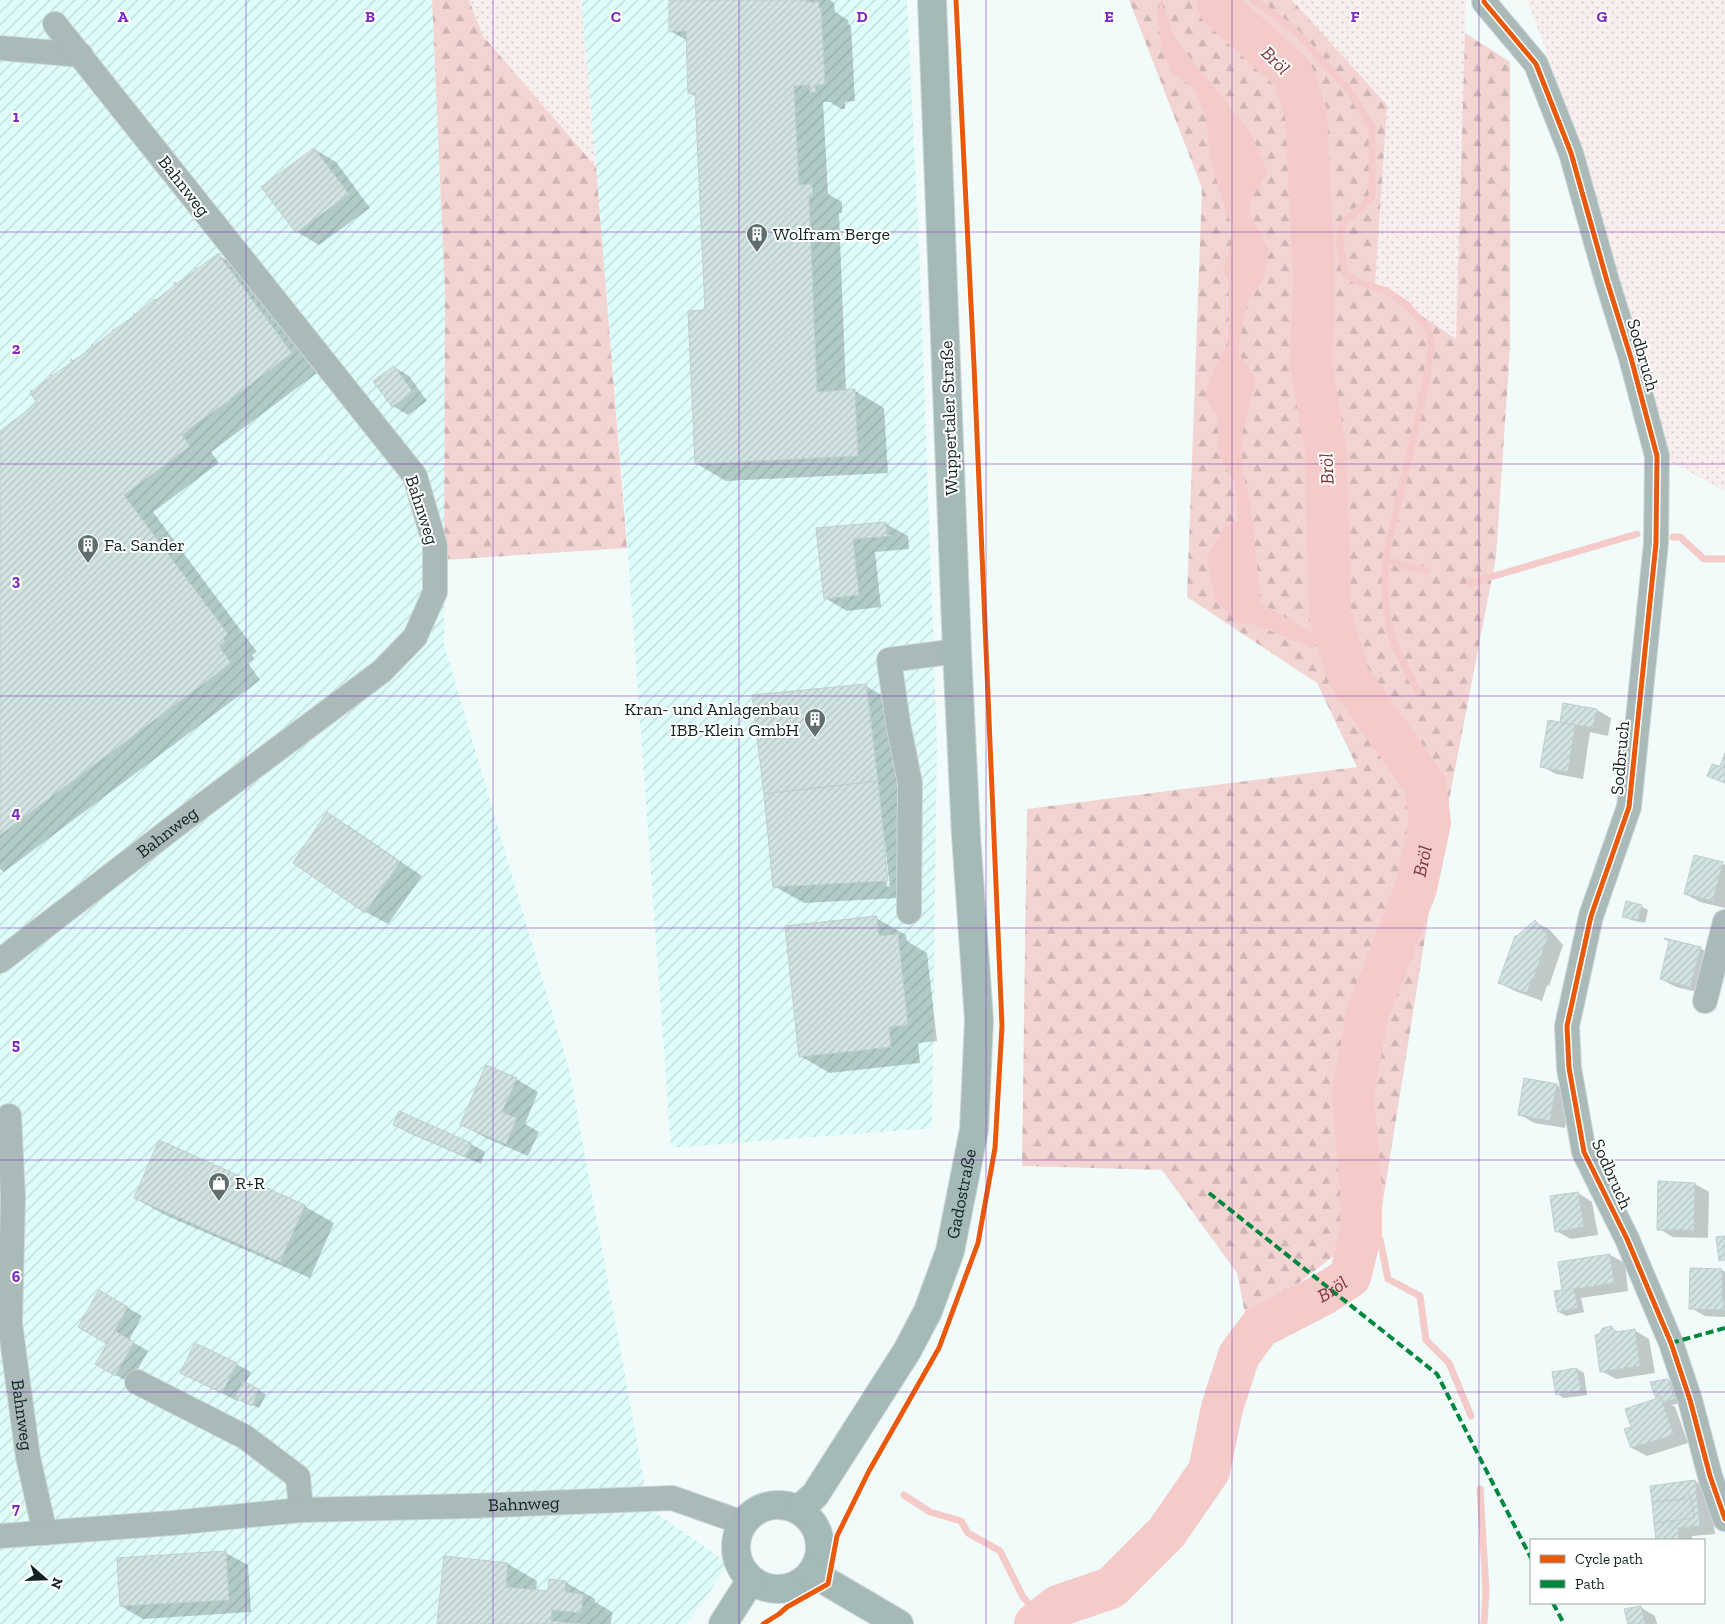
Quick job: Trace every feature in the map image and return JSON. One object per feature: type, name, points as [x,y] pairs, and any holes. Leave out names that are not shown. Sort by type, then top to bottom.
[{"type":"main road","name":"Wuppertaler Straße","points":[[932,0],[957,651],[966,835]]},
{"type":"main road","name":"Gadostraße","points":[[798,1510],[815,1495],[907,1351],[928,1311],[950,1251],[974,1130],[978,1020],[966,835]]},
{"type":"main road","points":[[786,1505],[798,1510],[808,1517],[815,1526],[820,1538],[818,1562],[812,1573],[802,1582],[790,1588],[776,1589],[763,1587],[743,1571],[737,1555],[737,1537],[741,1526],[760,1508],[786,1505]]},
{"type":"main road","points":[[812,1573],[899,1624]]},
{"type":"main road","points":[[723,1624],[752,1580]]},
{"type":"street","name":"Sodbruch","points":[[1484,0],[1536,64],[1571,153],[1631,358],[1657,456],[1656,542],[1629,807],[1591,916],[1567,1026],[1568,1068],[1584,1152],[1627,1239],[1671,1343],[1690,1400],[1710,1476],[1725,1519]]},
{"type":"street","name":"Bahnweg","points":[[0,961],[179,823],[382,671],[415,637],[435,592],[435,545],[415,476],[55,24]]},
{"type":"street","points":[[0,48],[81,55]]},
{"type":"street","points":[[909,912],[910,782],[898,723],[889,660],[957,651]]},
{"type":"street","points":[[1705,1001],[1725,922]]},
{"type":"street","name":"Bahnweg","points":[[9,1116],[13,1197],[10,1324],[28,1457],[45,1533]]},
{"type":"street","points":[[137,1382],[245,1437],[298,1477],[301,1510]]},
{"type":"street","name":"Bahnweg","points":[[0,1536],[172,1523],[301,1510],[672,1498],[732,1519],[741,1526]]},
{"type":"shaded area","points":[[0,0],[432,0],[445,294],[444,644],[570,1073],[649,1508],[729,1564],[687,1624],[0,1624]]},
{"type":"shaded area","points":[[469,0],[581,0],[596,167],[483,36]]},
{"type":"shaded area","points":[[581,0],[907,0],[920,270],[937,743],[932,1128],[671,1148],[624,499]]},
{"type":"shaded area","points":[[1292,0],[1466,0],[1456,340],[1375,285],[1387,105]]},
{"type":"shaded area","points":[[1527,0],[1725,0],[1725,491],[1671,462],[1570,115]]},
{"type":"shaded area","points":[[1161,1],[1175,39],[1250,132],[1268,173],[1251,198],[1249,214],[1269,249],[1264,278],[1247,302],[1238,352],[1256,380],[1243,429],[1242,467],[1251,507],[1261,603],[1318,637],[1314,648],[1252,624],[1240,624],[1215,601],[1207,555],[1225,527],[1238,520],[1235,484],[1218,452],[1218,418],[1205,394],[1215,366],[1228,345],[1229,282],[1223,270],[1234,233],[1210,156],[1206,116],[1193,87],[1174,75],[1162,53],[1157,15]]},
{"type":"green space","points":[[432,0],[469,0],[483,36],[596,167],[627,548],[444,560],[445,294]]},
{"type":"green space","points":[[1129,0],[1292,0],[1387,105],[1375,285],[1456,339],[1465,33],[1510,62],[1510,348],[1496,557],[1437,862],[1380,1220],[1247,1323],[1237,1273],[1162,1170],[1022,1166],[1027,809],[1357,767],[1317,683],[1187,597],[1202,188]]},
{"type":"building","name":"Wolfram Berge","points":[[669,0],[806,0],[806,2],[819,2],[819,8],[821,8],[825,84],[815,85],[816,92],[810,92],[810,85],[794,86],[799,185],[812,184],[813,196],[809,197],[817,392],[855,389],[858,456],[695,464],[688,311],[705,310],[695,93],[688,94],[686,31],[669,32]]},
{"type":"building","points":[[314,148],[349,194],[296,233],[261,187]]},
{"type":"building","name":"Fa. Sander","points":[[219,253],[242,286],[244,286],[254,303],[256,301],[255,304],[269,319],[267,320],[281,335],[279,336],[291,352],[293,352],[271,369],[271,371],[270,369],[251,386],[230,399],[231,401],[229,400],[182,435],[190,446],[124,495],[228,634],[223,638],[225,641],[219,646],[231,663],[0,835],[0,431],[37,403],[30,390],[32,391],[51,377],[51,375],[72,362],[71,359],[73,361],[93,347],[92,344],[94,346],[113,329],[134,316],[134,313],[135,315],[153,299],[156,300],[175,285],[175,282],[176,284],[196,270],[195,268],[197,269]]},
{"type":"building","points":[[394,366],[413,392],[392,407],[373,381]]},
{"type":"building","points":[[886,522],[887,535],[892,536],[853,539],[859,595],[824,599],[816,528]]},
{"type":"building","name":"Kran- und Anlagenbau IBB-Klein GmbH","points":[[866,684],[878,781],[764,794],[752,695]]},
{"type":"building","points":[[1563,703],[1597,709],[1593,728],[1560,722]]},
{"type":"building","points":[[1548,720],[1575,725],[1568,772],[1540,767]]},
{"type":"building","points":[[1725,753],[1725,783],[1707,776],[1712,764],[1720,766]]},
{"type":"building","name":"Kran- und Anlagenbau IBB-Klein GmbH","points":[[878,781],[888,881],[773,887],[764,794]]},
{"type":"building","points":[[327,812],[400,862],[365,913],[293,863]]},
{"type":"building","points":[[1694,855],[1723,862],[1713,901],[1684,894]]},
{"type":"building","points":[[1626,901],[1642,905],[1638,920],[1622,917]]},
{"type":"building","points":[[877,916],[879,936],[898,934],[908,1025],[889,1027],[891,1047],[799,1057],[785,926]]},
{"type":"building","points":[[1535,920],[1548,936],[1527,993],[1498,983],[1515,936]]},
{"type":"building","points":[[1664,938],[1701,947],[1690,987],[1660,979],[1669,941]]},
{"type":"building","points":[[486,1065],[517,1078],[502,1112],[517,1118],[506,1144],[460,1125]]},
{"type":"building","points":[[1524,1078],[1557,1084],[1550,1121],[1518,1115]]},
{"type":"building","points":[[399,1111],[471,1143],[466,1157],[393,1125]]},
{"type":"building","name":"R+R","points":[[159,1140],[305,1205],[280,1262],[134,1198]]},
{"type":"building","points":[[1658,1181],[1695,1183],[1694,1230],[1657,1230]]},
{"type":"building","points":[[1578,1192],[1584,1227],[1555,1232],[1550,1196]]},
{"type":"building","points":[[1725,1236],[1725,1260],[1719,1261],[1716,1237]]},
{"type":"building","points":[[1610,1254],[1614,1283],[1562,1291],[1558,1262]]},
{"type":"building","points":[[1690,1268],[1722,1269],[1722,1300],[1724,1300],[1724,1310],[1689,1309]]},
{"type":"building","points":[[1574,1289],[1578,1308],[1558,1312],[1554,1291]]},
{"type":"building","points":[[99,1290],[128,1307],[107,1344],[78,1327]]},
{"type":"building","points":[[1611,1326],[1616,1332],[1635,1329],[1640,1366],[1600,1372],[1595,1335],[1599,1334],[1603,1328]]},
{"type":"building","points":[[115,1331],[134,1342],[115,1376],[95,1364]]},
{"type":"building","points":[[195,1343],[237,1363],[222,1393],[180,1373]]},
{"type":"building","points":[[1577,1368],[1581,1391],[1556,1395],[1552,1372]]},
{"type":"building","points":[[1668,1379],[1675,1399],[1663,1402],[1661,1397],[1656,1399],[1650,1382]]},
{"type":"building","points":[[243,1381],[259,1389],[252,1406],[235,1398]]},
{"type":"building","points":[[1661,1397],[1674,1435],[1631,1448],[1624,1429],[1631,1427],[1625,1409]]},
{"type":"building","points":[[1695,1480],[1700,1526],[1678,1528],[1679,1539],[1656,1539],[1654,1523],[1694,1518],[1689,1494],[1685,1494],[1685,1499],[1652,1502],[1650,1486]]},
{"type":"building","points":[[1685,1494],[1689,1494],[1691,1498],[1694,1518],[1654,1523],[1652,1502],[1685,1499]]},
{"type":"building","points":[[226,1551],[229,1600],[120,1606],[117,1558]]},
{"type":"building","points":[[444,1556],[508,1563],[506,1587],[548,1591],[549,1579],[566,1581],[565,1592],[583,1594],[581,1613],[552,1610],[551,1621],[579,1624],[437,1624]]},
{"type":"building","points":[[1641,1606],[1645,1624],[1628,1624],[1624,1609]]},
{"type":"waterway","name":"Bröl","points":[[1035,1624],[1058,1606],[1111,1588],[1167,1532],[1209,1471],[1222,1408],[1239,1355],[1260,1327],[1324,1294],[1350,1277],[1361,1233],[1361,1192],[1353,1096],[1367,1015],[1416,888],[1430,823],[1425,784],[1349,677],[1330,615],[1326,451],[1311,365],[1314,281],[1306,113],[1292,73],[1219,7],[1217,0]]},
{"type":"waterway","points":[[1254,0],[1295,31],[1349,90],[1372,128],[1372,197],[1344,222],[1339,237],[1345,273],[1358,282],[1387,291],[1407,305],[1428,329],[1432,344],[1425,387],[1385,560],[1427,571]]},
{"type":"waterway","points":[[1470,583],[1637,534]]},
{"type":"waterway","points":[[1673,537],[1680,537],[1704,559],[1725,559]]},
{"type":"waterway","points":[[1385,560],[1385,602],[1393,642],[1418,692]]},
{"type":"waterway","points":[[1361,1225],[1380,1239],[1388,1279],[1420,1296],[1426,1340],[1449,1363],[1471,1416]]},
{"type":"waterway","points":[[1480,1489],[1486,1590],[1484,1624]]},
{"type":"waterway","points":[[904,1495],[930,1512],[961,1521],[968,1533],[1000,1551],[1023,1597],[1042,1618]]},
{"type":"marked path","points":[[1209,1193],[1437,1374],[1530,1556]]},
{"type":"marked path","points":[[1671,1343],[1725,1328]]},
{"type":"marked path","points":[[1554,1604],[1564,1624]]},
{"type":"cycle path","points":[[763,1624],[787,1607],[828,1584],[837,1536],[869,1471],[939,1348],[978,1243],[995,1148],[1002,1026],[974,365],[956,0]]},
{"type":"cycle path","points":[[1484,0],[1536,64],[1571,153],[1631,358],[1657,456],[1656,543],[1629,807],[1591,916],[1567,1026],[1569,1068],[1584,1152],[1627,1239],[1671,1343],[1690,1400],[1710,1476],[1725,1519]]},
{"type":"place","name":"Wolfram Berge","points":[[757,253]]},
{"type":"place","name":"Fa. Sander","points":[[88,564]]},
{"type":"place","name":"Kran- und Anlagenbau IBB-Klein GmbH","points":[[815,738]]},
{"type":"place","name":"R+R","points":[[219,1202]]}]
